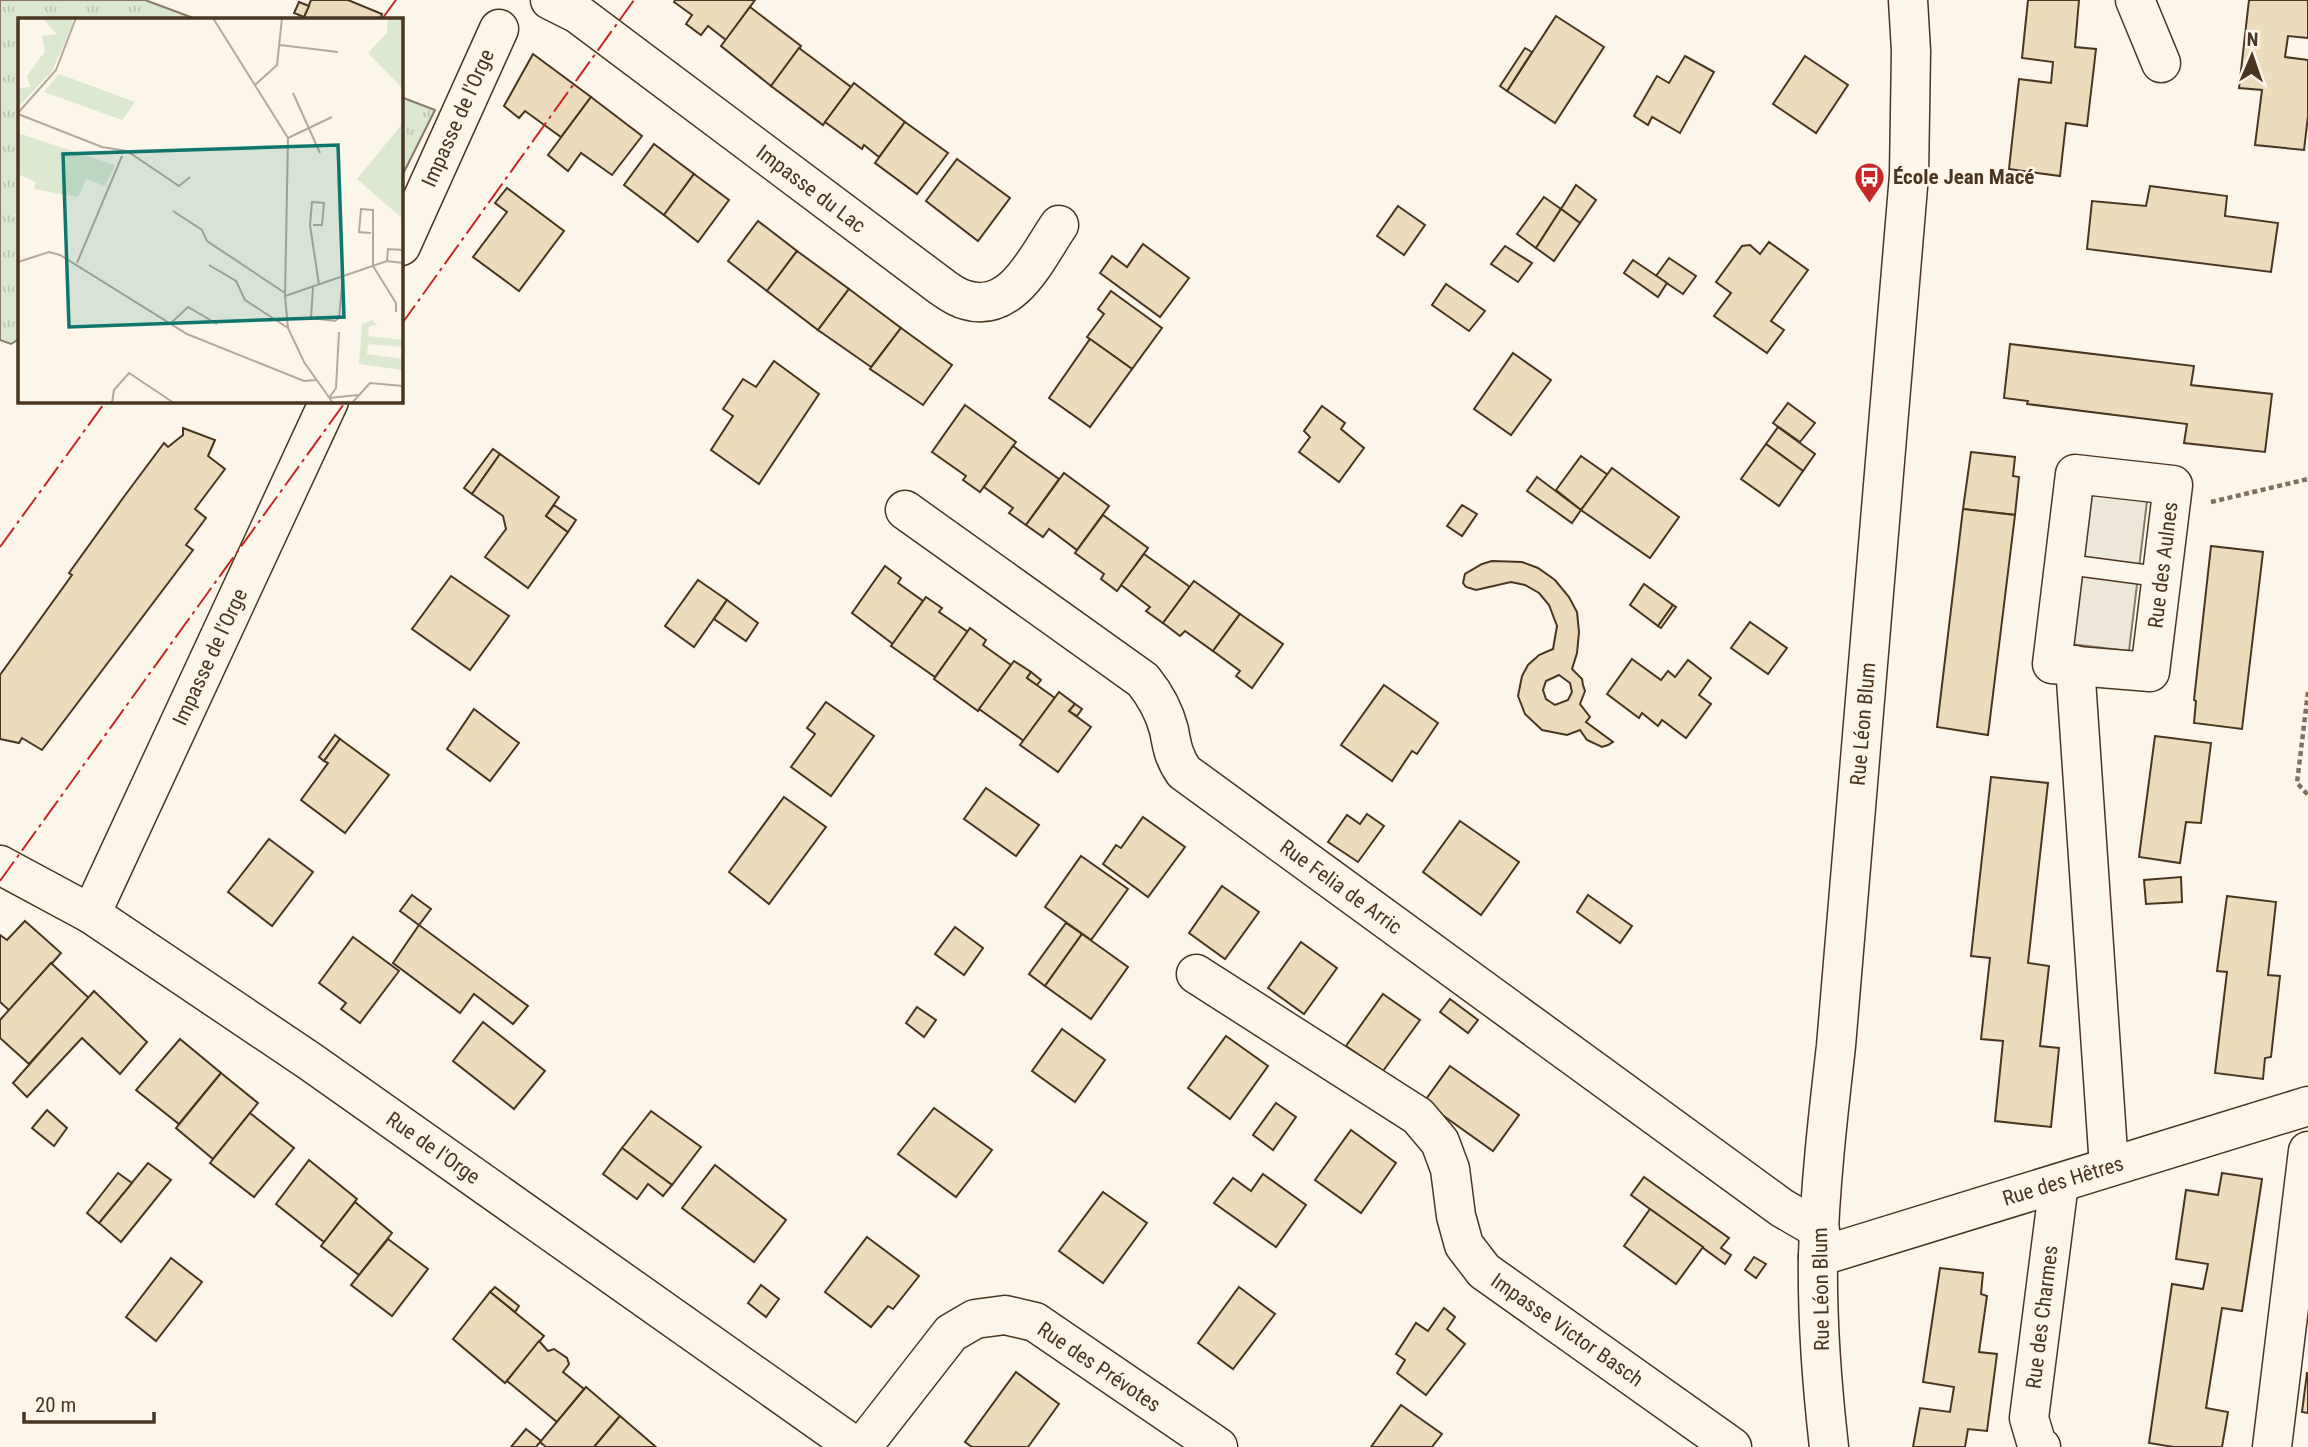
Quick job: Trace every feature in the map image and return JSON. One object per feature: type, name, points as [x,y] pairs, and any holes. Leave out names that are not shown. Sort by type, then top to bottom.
[{"type":"street","name":"Impasse du Lac","points":[[550,0],[578,14],[942,288],[963,300],[980,303],[999,300],[1015,289],[1059,225]]},
{"type":"street","name":"Rue Léon Blum","points":[[1829,1447],[1824,1397],[1819,1243],[1824,1151],[1836,1046],[1909,175],[1911,51],[1908,0]]},
{"type":"street","points":[[2135,0],[2161,63]]},
{"type":"street","name":"Impasse de l'Orge","points":[[402,244],[499,29]]},
{"type":"street","name":"Impasse de l'Orge","points":[[92,914],[329,402]]},
{"type":"street","name":"Rue des Aulnes","points":[[2075,474],[2173,485],[2170,512],[2150,672],[2052,664],[2075,474]]},
{"type":"street","name":"Rue Felia de Arric","points":[[905,510],[1143,680],[1156,696],[1175,760],[1184,772],[1782,1208],[1819,1243]]},
{"type":"street","points":[[2075,665],[2109,1167]]},
{"type":"street","name":"Rue de l'Orge","points":[[0,865],[92,914],[311,1062],[856,1447]]},
{"type":"street","name":"Impasse Victor Basch","points":[[1196,974],[1418,1116],[1440,1142],[1450,1169],[1456,1216],[1464,1245],[1484,1271],[1732,1447]]},
{"type":"street","name":"Rue des Hêtres","points":[[1819,1243],[2059,1183],[2308,1107]]},
{"type":"street","points":[[2272,1447],[2308,1151]]},
{"type":"street","name":"Rue des Charmes","points":[[2041,1447],[2037,1445],[2029,1418],[2059,1183]]},
{"type":"street","name":"Rue des Prévotes","points":[[862,1447],[951,1333],[975,1320],[1005,1315],[1035,1322],[1218,1447]]},
{"type":"lane","points":[[2064,564],[2162,577]]},
{"type":"path","points":[[2170,512],[2308,479]]},
{"type":"path","points":[[2308,692],[2297,783],[2308,795]]},
{"type":"green space","points":[[0,0],[145,0],[193,18],[18,18],[18,340],[11,344],[0,340]]},
{"type":"green space","points":[[402,97],[435,110],[402,176]]},
{"type":"shaded area","points":[[2089,486],[2148,493],[2129,651],[2070,644]]},
{"type":"building","points":[[311,0],[348,0],[382,14],[380,18],[303,18]]},
{"type":"building","points":[[755,0],[726,40],[708,26],[701,35],[686,24],[692,15],[674,2]]},
{"type":"building","points":[[2028,0],[2079,0],[2075,47],[2096,49],[2087,126],[2066,123],[2060,176],[2009,169],[2019,79],[2051,83],[2053,62],[2022,58]]},
{"type":"building","points":[[2249,0],[2308,0],[2308,38],[2288,36],[2285,57],[2308,60],[2308,116],[2304,150],[2255,145],[2262,90],[2239,88]]},
{"type":"building","points":[[299,2],[309,6],[304,17],[294,13]]},
{"type":"building","points":[[750,7],[801,46],[771,86],[721,46]]},
{"type":"building","points":[[1556,16],[1604,47],[1555,123],[1507,91]]},
{"type":"building","points":[[799,48],[851,87],[823,125],[771,86]]},
{"type":"building","points":[[1525,48],[1532,52],[1507,91],[1500,86]]},
{"type":"building","points":[[533,54],[591,97],[561,137],[525,111],[519,118],[504,106]]},
{"type":"building","points":[[1685,56],[1714,72],[1680,133],[1652,117],[1648,125],[1634,116],[1657,76],[1669,83]]},
{"type":"building","points":[[1805,56],[1848,85],[1816,133],[1773,104]]},
{"type":"building","points":[[854,83],[905,122],[879,157],[864,145],[862,149],[825,122]]},
{"type":"building","points":[[591,97],[642,136],[612,175],[581,153],[568,171],[548,155]]},
{"type":"building","points":[[905,122],[948,153],[917,194],[875,163]]},
{"type":"building","points":[[654,144],[694,174],[664,215],[624,185]]},
{"type":"building","points":[[957,159],[1010,198],[978,241],[926,201]]},
{"type":"building","points":[[694,174],[729,200],[698,242],[664,215]]},
{"type":"building","points":[[1576,185],[1596,200],[1580,223],[1561,209]]},
{"type":"building","points":[[2150,186],[2227,196],[2225,216],[2278,223],[2271,272],[2087,249],[2092,201],[2146,206]]},
{"type":"building","points":[[507,188],[564,231],[519,291],[473,257],[507,212],[495,203]]},
{"type":"building","points":[[1544,197],[1561,209],[1536,248],[1517,234]]},
{"type":"building","points":[[1398,206],[1425,225],[1404,255],[1377,236]]},
{"type":"building","points":[[1561,209],[1580,223],[1554,261],[1536,248]]},
{"type":"building","points":[[758,221],[797,251],[767,291],[728,261]]},
{"type":"building","points":[[1769,242],[1808,270],[1771,321],[1784,330],[1767,353],[1714,316],[1731,293],[1716,282],[1742,246],[1750,245],[1760,254]]},
{"type":"building","points":[[1143,244],[1189,278],[1160,317],[1100,273],[1112,256],[1127,267]]},
{"type":"building","points":[[1505,246],[1532,263],[1518,282],[1491,264]]},
{"type":"building","points":[[797,251],[849,289],[818,330],[767,291]]},
{"type":"building","points":[[1669,258],[1696,276],[1683,294],[1656,276]]},
{"type":"building","points":[[1633,260],[1667,283],[1658,297],[1624,273]]},
{"type":"building","points":[[1446,284],[1485,311],[1469,331],[1432,305]]},
{"type":"building","points":[[849,289],[901,328],[871,367],[818,330]]},
{"type":"building","points":[[1111,291],[1162,328],[1132,369],[1087,337],[1104,314],[1098,309]]},
{"type":"building","points":[[901,328],[952,365],[923,405],[870,369]]},
{"type":"building","points":[[1090,339],[1132,369],[1090,427],[1049,398]]},
{"type":"building","points":[[2010,344],[2194,366],[2191,385],[2272,394],[2265,452],[2184,443],[2187,424],[2027,404],[2028,401],[2004,398]]},
{"type":"building","points":[[1513,353],[1551,380],[1511,435],[1474,409]]},
{"type":"building","points":[[774,361],[819,394],[759,484],[711,450],[733,416],[723,409],[743,379],[756,387]]},
{"type":"building","points":[[1788,403],[1815,423],[1800,442],[1773,423]]},
{"type":"building","points":[[965,405],[1016,442],[980,492],[963,480],[966,476],[932,452]]},
{"type":"building","points":[[1322,406],[1345,423],[1341,429],[1364,448],[1339,482],[1299,452],[1310,437],[1304,431]]},
{"type":"building","points":[[1778,427],[1815,454],[1803,471],[1766,444]]},
{"type":"building","points":[[183,428],[215,440],[208,456],[225,469],[195,509],[206,518],[186,545],[193,550],[42,750],[22,738],[19,743],[0,739],[0,675],[123,498],[164,443],[168,447],[183,435]]},
{"type":"building","points":[[1766,444],[1803,471],[1779,506],[1741,479]]},
{"type":"building","points":[[1013,446],[1059,479],[1026,525],[1009,513],[1013,508],[984,487]]},
{"type":"building","points":[[493,449],[500,454],[472,494],[464,488]]},
{"type":"building","points":[[1971,452],[2015,457],[2013,476],[2019,477],[2015,515],[1963,509]]},
{"type":"building","points":[[500,454],[559,497],[546,516],[568,532],[528,588],[485,557],[506,529],[503,516],[472,494]]},
{"type":"building","points":[[1581,456],[1608,475],[1581,510],[1556,490]]},
{"type":"building","points":[[1612,468],[1679,517],[1650,558],[1581,510]]},
{"type":"building","points":[[1064,473],[1109,506],[1077,550],[1049,529],[1043,537],[1026,525]]},
{"type":"building","points":[[1537,477],[1581,510],[1572,523],[1527,491]]},
{"type":"building","points":[[554,505],[576,520],[568,532],[546,516]]},
{"type":"building","points":[[1462,505],[1477,514],[1462,536],[1447,526]]},
{"type":"building","points":[[1963,509],[2015,515],[1988,735],[1937,727]]},
{"type":"building","points":[[1103,515],[1148,548],[1117,591],[1101,579],[1104,574],[1075,553]]},
{"type":"building","points":[[2211,546],[2263,552],[2242,729],[2194,723],[2194,700]]},
{"type":"building","points":[[1144,554],[1190,587],[1163,623],[1146,611],[1150,607],[1121,585]]},
{"type":"building","points":[[1492,561],[1522,562],[1538,568],[1555,580],[1569,597],[1577,612],[1579,632],[1572,669],[1582,679],[1585,691],[1580,704],[1590,717],[1586,722],[1613,742],[1602,747],[1587,740],[1580,730],[1567,735],[1542,730],[1525,714],[1518,696],[1522,676],[1528,665],[1539,655],[1553,649],[1557,626],[1549,605],[1539,593],[1525,585],[1511,582],[1476,590],[1466,587],[1463,583],[1465,574]],"holes":[[[1559,675],[1570,683],[1572,692],[1568,700],[1555,705],[1546,699],[1543,690],[1546,681]]]},
{"type":"building","points":[[885,566],[901,578],[898,583],[923,601],[893,644],[852,613]]},
{"type":"building","points":[[451,576],[509,616],[470,670],[412,629]]},
{"type":"building","points":[[698,580],[727,600],[694,647],[665,626]]},
{"type":"building","points":[[1194,581],[1240,614],[1213,651],[1185,631],[1180,636],[1163,623]]},
{"type":"building","points":[[1644,584],[1673,605],[1658,626],[1630,605]]},
{"type":"building","points":[[926,597],[942,608],[939,612],[968,632],[935,677],[891,646]]},
{"type":"building","points":[[727,600],[758,623],[746,641],[714,619]]},
{"type":"building","points":[[1673,605],[1676,607],[1661,628],[1658,626]]},
{"type":"building","points":[[1240,614],[1283,644],[1252,688],[1236,676],[1240,671],[1213,651]]},
{"type":"building","points":[[1750,622],[1787,648],[1768,674],[1731,648]]},
{"type":"building","points":[[970,628],[986,640],[983,645],[1011,665],[978,711],[934,679]]},
{"type":"building","points":[[1632,659],[1661,680],[1668,671],[1675,677],[1688,660],[1711,678],[1699,695],[1711,704],[1686,738],[1662,720],[1658,726],[1642,713],[1639,718],[1607,694]]},
{"type":"building","points":[[1014,661],[1031,672],[1027,678],[1055,698],[1024,741],[979,709]]},
{"type":"building","points":[[1031,672],[1041,680],[1037,685],[1027,678]]},
{"type":"building","points":[[1384,685],[1438,723],[1417,754],[1412,751],[1392,781],[1341,745]]},
{"type":"building","points":[[1059,692],[1075,704],[1069,711],[1091,727],[1058,772],[1020,745]]},
{"type":"building","points":[[826,702],[874,736],[831,796],[791,767],[815,734],[807,728]]},
{"type":"building","points":[[1075,704],[1082,709],[1077,716],[1069,711]]},
{"type":"building","points":[[474,709],[519,743],[490,781],[447,749]]},
{"type":"building","points":[[335,735],[340,739],[324,761],[319,757]]},
{"type":"building","points":[[2155,736],[2211,743],[2201,823],[2186,822],[2180,863],[2139,857]]},
{"type":"building","points":[[340,739],[389,775],[345,833],[301,800],[328,763],[324,761]]},
{"type":"building","points":[[1991,777],[2048,783],[2028,963],[2049,966],[2040,1046],[2059,1048],[2051,1127],[1995,1121],[2003,1041],[1981,1039],[1990,958],[1971,956]]},
{"type":"building","points":[[986,788],[1039,825],[1016,856],[964,819]]},
{"type":"building","points":[[784,797],[826,827],[769,904],[729,872]]},
{"type":"building","points":[[1367,814],[1384,826],[1358,862],[1328,842],[1347,815],[1360,824]]},
{"type":"building","points":[[1143,817],[1185,847],[1148,897],[1103,864],[1116,845],[1121,848]]},
{"type":"building","points":[[1460,821],[1519,862],[1481,915],[1423,872]]},
{"type":"building","points":[[269,839],[313,872],[272,926],[228,892]]},
{"type":"building","points":[[1081,856],[1128,889],[1091,940],[1045,907]]},
{"type":"building","points":[[2181,877],[2182,902],[2146,904],[2144,880]]},
{"type":"building","points":[[1222,886],[1259,912],[1225,959],[1189,933]]},
{"type":"building","points":[[412,895],[431,909],[419,925],[400,911]]},
{"type":"building","points":[[1588,895],[1632,926],[1620,943],[1577,912]]},
{"type":"building","points":[[2227,896],[2276,902],[2268,975],[2280,976],[2271,1057],[2265,1058],[2263,1079],[2215,1073],[2227,972],[2217,971]]},
{"type":"building","points":[[25,921],[61,953],[10,1011],[0,1002],[0,935],[7,940]]},
{"type":"building","points":[[1066,923],[1082,934],[1045,986],[1029,974]]},
{"type":"building","points":[[419,925],[528,1006],[513,1024],[474,994],[460,1013],[393,963]]},
{"type":"building","points":[[955,927],[983,948],[964,975],[935,954]]},
{"type":"building","points":[[1082,934],[1128,967],[1091,1019],[1045,986]]},
{"type":"building","points":[[353,937],[399,971],[360,1023],[341,1009],[346,1003],[319,983]]},
{"type":"building","points":[[1301,942],[1337,968],[1304,1014],[1268,988]]},
{"type":"building","points":[[51,963],[89,998],[29,1064],[0,1038],[0,1020]]},
{"type":"building","points":[[94,991],[147,1042],[120,1074],[82,1038],[27,1097],[13,1083]]},
{"type":"building","points":[[1383,994],[1420,1020],[1383,1071],[1346,1046]]},
{"type":"building","points":[[1450,999],[1478,1020],[1468,1033],[1440,1012]]},
{"type":"building","points":[[917,1007],[936,1020],[924,1037],[906,1023]]},
{"type":"building","points":[[483,1022],[545,1071],[514,1109],[453,1061]]},
{"type":"building","points":[[1062,1029],[1105,1060],[1075,1102],[1032,1071]]},
{"type":"building","points":[[1226,1036],[1268,1066],[1230,1119],[1188,1088]]},
{"type":"building","points":[[180,1039],[221,1073],[179,1124],[136,1090]]},
{"type":"building","points":[[1450,1066],[1519,1115],[1493,1151],[1424,1102]]},
{"type":"building","points":[[221,1073],[258,1103],[213,1159],[176,1128]]},
{"type":"building","points":[[1276,1103],[1296,1117],[1273,1150],[1253,1135]]},
{"type":"building","points":[[934,1108],[992,1150],[956,1197],[898,1154]]},
{"type":"building","points":[[47,1110],[67,1128],[54,1146],[32,1128]]},
{"type":"building","points":[[651,1111],[701,1147],[672,1185],[622,1148]]},
{"type":"building","points":[[250,1113],[294,1148],[254,1197],[210,1163]]},
{"type":"building","points":[[1351,1130],[1396,1163],[1361,1213],[1315,1180]]},
{"type":"building","points":[[622,1148],[672,1185],[663,1196],[648,1184],[637,1199],[603,1174]]},
{"type":"building","points":[[309,1160],[357,1199],[324,1242],[276,1204]]},
{"type":"building","points":[[148,1163],[171,1180],[121,1242],[99,1223]]},
{"type":"building","points":[[715,1165],[786,1220],[754,1262],[682,1208]]},
{"type":"building","points":[[118,1173],[132,1183],[99,1223],[87,1213]]},
{"type":"building","points":[[2222,1173],[2262,1179],[2242,1311],[2222,1308],[2206,1408],[2228,1412],[2222,1447],[2174,1447],[2149,1443],[2172,1284],[2203,1289],[2208,1264],[2176,1259],[2186,1190],[2218,1195]]},
{"type":"building","points":[[1263,1174],[1306,1205],[1276,1247],[1214,1203],[1233,1178],[1251,1191]]},
{"type":"building","points":[[1644,1177],[1729,1238],[1721,1248],[1731,1255],[1725,1264],[1631,1195]]},
{"type":"building","points":[[1103,1192],[1147,1223],[1103,1283],[1059,1251]]},
{"type":"building","points":[[355,1202],[392,1233],[359,1275],[321,1246]]},
{"type":"building","points":[[1650,1209],[1703,1247],[1676,1284],[1624,1246]]},
{"type":"building","points":[[867,1237],[919,1276],[893,1309],[888,1306],[871,1327],[825,1292]]},
{"type":"building","points":[[388,1239],[428,1269],[392,1316],[351,1285]]},
{"type":"building","points":[[1754,1257],[1766,1264],[1756,1278],[1745,1270]]},
{"type":"building","points":[[171,1258],[202,1282],[156,1341],[126,1317]]},
{"type":"building","points":[[1940,1268],[1983,1273],[1981,1294],[1987,1296],[1979,1352],[1997,1354],[1987,1431],[1968,1429],[1965,1447],[1913,1447],[1920,1408],[1950,1412],[1954,1387],[1923,1382]]},
{"type":"building","points":[[761,1285],[779,1299],[766,1317],[748,1303]]},
{"type":"building","points":[[495,1287],[519,1306],[515,1312],[490,1292]]},
{"type":"building","points":[[1239,1287],[1275,1314],[1233,1369],[1198,1343]]},
{"type":"building","points":[[490,1292],[544,1336],[505,1383],[453,1339]]},
{"type":"building","points":[[1444,1308],[1455,1317],[1447,1329],[1465,1344],[1426,1395],[1397,1373],[1405,1360],[1396,1354],[1416,1323],[1428,1331]]},
{"type":"building","points":[[539,1341],[548,1351],[554,1349],[567,1358],[569,1364],[563,1372],[584,1389],[557,1422],[507,1381]]},
{"type":"building","points":[[1016,1372],[1059,1404],[1028,1447],[972,1447],[965,1442]]},
{"type":"building","points":[[2308,1373],[2308,1413],[2302,1412]]},
{"type":"building","points":[[586,1387],[620,1416],[594,1447],[546,1447],[540,1442]]},
{"type":"building","points":[[1401,1405],[1442,1434],[1432,1447],[1371,1447]]},
{"type":"building","points":[[620,1416],[656,1447],[594,1447]]},
{"type":"building","points":[[526,1429],[541,1441],[536,1447],[511,1447]]},
{"type":"power","points":[[383,18],[396,0]]},
{"type":"power","points":[[402,324],[634,0]]},
{"type":"power","points":[[0,547],[105,402]]},
{"type":"power","points":[[0,881],[345,402]]},
{"type":"place","name":"École Jean Macé","points":[[1870,204]]}]
